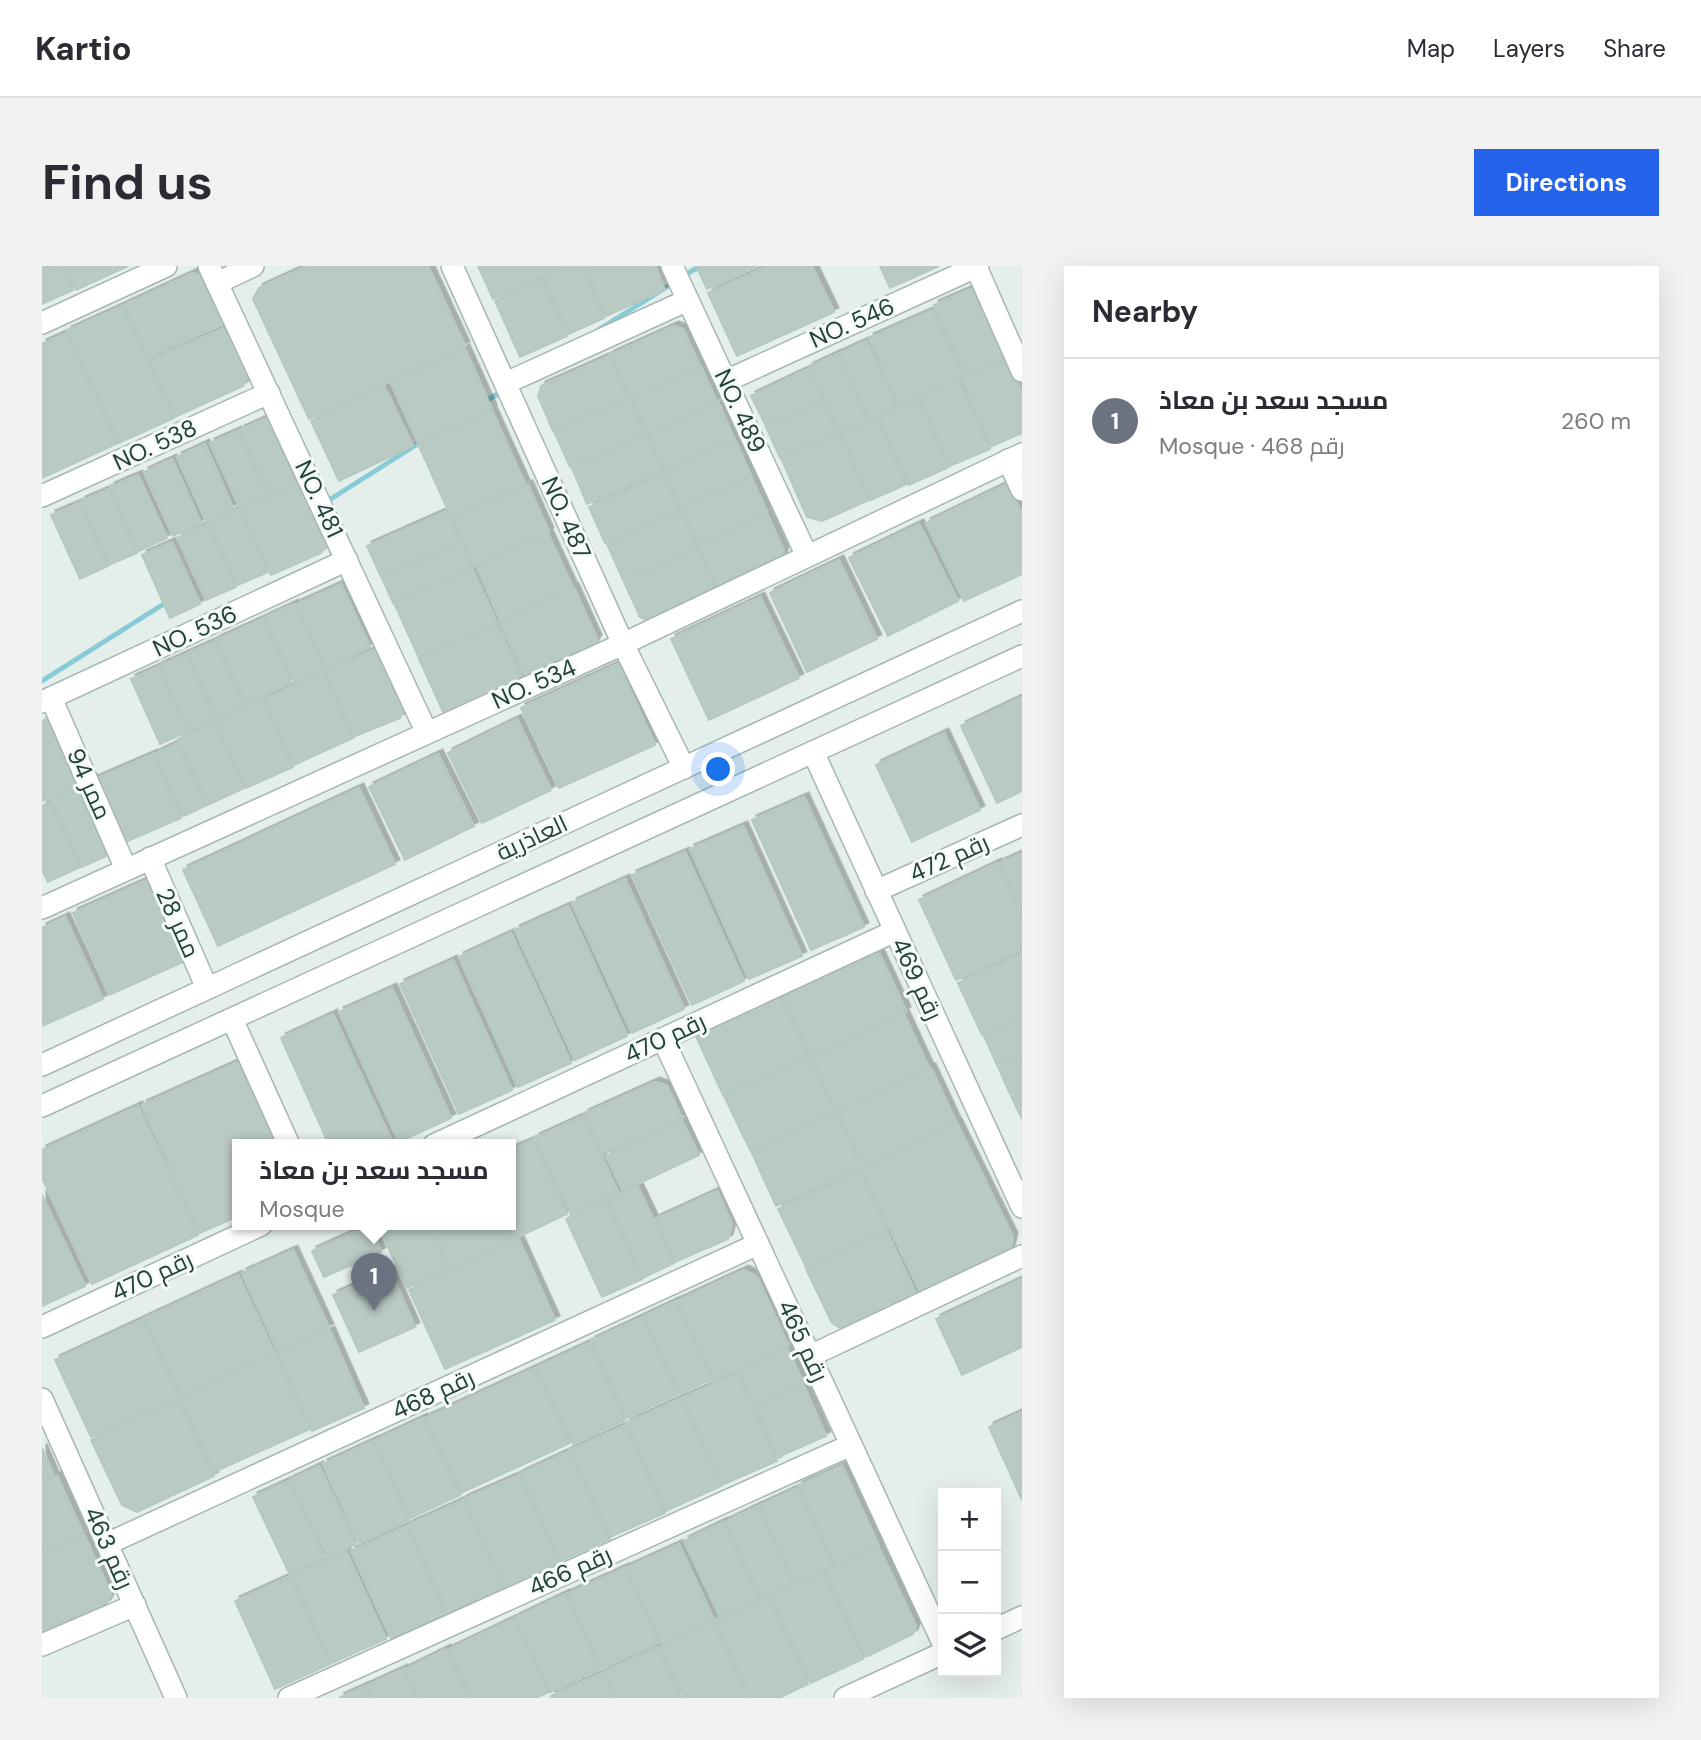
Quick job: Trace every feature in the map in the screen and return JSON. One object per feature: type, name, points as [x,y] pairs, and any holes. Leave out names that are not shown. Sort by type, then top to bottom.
[{"type":"street","points":[[42,323],[166,266]]},
{"type":"street","points":[[213,274],[253,266]]},
{"type":"street","name":"NO. 487","points":[[452,266],[623,644],[684,768]]},
{"type":"street","name":"NO. 489","points":[[673,266],[807,556]]},
{"type":"street","points":[[977,267],[1022,371]]},
{"type":"street","name":"NO. 546","points":[[726,381],[977,267]]},
{"type":"street","name":"NO. 481","points":[[213,274],[427,733]]},
{"type":"street","points":[[506,383],[688,300]]},
{"type":"street","name":"NO. 538","points":[[42,496],[268,393]]},
{"type":"street","points":[[1015,457],[1022,490]]},
{"type":"street","name":"NO. 534","points":[[42,908],[623,644],[1015,457]]},
{"type":"street","name":"NO. 536","points":[[46,700],[347,559]]},
{"type":"street","name":"العاذرية","points":[[42,1065],[1022,611]]},
{"type":"street","name":"العاذرية","points":[[42,1106],[1022,656]]},
{"type":"street","name":"ممر 94","points":[[46,700],[126,869]]},
{"type":"street","name":"رقم 469","points":[[791,720],[810,753],[895,931],[1022,1207]]},
{"type":"street","name":"رقم 472","points":[[876,891],[1022,825]]},
{"type":"street","name":"ممر 28","points":[[150,858],[207,988]]},
{"type":"street","name":"رقم 470","points":[[447,1139],[895,931]]},
{"type":"street","points":[[232,1018],[286,1139]]},
{"type":"street","name":"رقم 465","points":[[663,1039],[938,1632]]},
{"type":"street","name":"رقم 470","points":[[42,1327],[250,1230]]},
{"type":"street","name":"رقم 468","points":[[107,1544],[758,1244]]},
{"type":"street","points":[[810,1356],[1022,1256]]},
{"type":"street","name":"رقم 463","points":[[42,1399],[177,1698]]},
{"type":"street","name":"رقم 466","points":[[289,1698],[851,1444]]},
{"type":"street","points":[[42,1645],[135,1605]]},
{"type":"street","points":[[1001,1627],[1022,1617]]},
{"type":"street","points":[[845,1698],[884,1690],[938,1656]]},
{"type":"building","points":[[42,266],[62,266],[73,290],[42,304]]},
{"type":"building","points":[[64,266],[128,266],[76,290]]},
{"type":"building","points":[[307,266],[428,266],[465,346],[309,419],[253,299],[259,288]]},
{"type":"building","points":[[478,266],[566,266],[493,299]]},
{"type":"building","points":[[571,266],[581,266],[604,318],[569,334],[544,278]]},
{"type":"building","points":[[584,266],[655,266],[665,290],[606,316]]},
{"type":"building","points":[[696,266],[757,266],[707,289]]},
{"type":"building","points":[[768,266],[812,266],[834,312],[737,356],[708,293]]},
{"type":"building","points":[[880,266],[939,266],[890,288]]},
{"type":"building","points":[[193,273],[203,277],[224,323],[148,358],[124,305]]},
{"type":"building","points":[[541,280],[567,336],[520,357],[495,301]]},
{"type":"building","points":[[973,288],[1004,356],[965,374],[934,305]]},
{"type":"building","points":[[122,306],[174,418],[119,443],[67,331]]},
{"type":"building","points":[[933,310],[963,377],[899,405],[869,338]]},
{"type":"building","points":[[674,326],[683,329],[700,366],[630,398],[610,355]]},
{"type":"building","points":[[226,327],[248,374],[243,386],[175,417],[149,361]]},
{"type":"building","points":[[66,333],[118,443],[42,478],[42,344]]},
{"type":"building","points":[[866,341],[897,406],[869,419],[838,354]]},
{"type":"building","points":[[465,349],[492,409],[418,443],[391,382]]},
{"type":"building","points":[[837,354],[868,420],[840,433],[809,367]]},
{"type":"building","points":[[609,356],[628,397],[553,431],[538,396],[541,386]]},
{"type":"building","points":[[1007,358],[1022,392],[1022,433],[992,446],[961,378]]},
{"type":"building","points":[[701,367],[717,402],[647,433],[631,398]]},
{"type":"building","points":[[808,369],[823,399],[766,426],[751,396]]},
{"type":"building","points":[[958,380],[990,449],[950,466],[919,398]]},
{"type":"building","points":[[384,386],[413,446],[339,481],[311,421]]},
{"type":"building","points":[[629,398],[645,434],[570,467],[554,431]]},
{"type":"building","points":[[918,399],[949,467],[909,485],[878,416]]},
{"type":"building","points":[[824,401],[837,432],[780,458],[766,427]]},
{"type":"building","points":[[719,404],[734,439],[664,470],[648,435]]},
{"type":"building","points":[[492,411],[525,484],[451,517],[418,444]]},
{"type":"building","points":[[267,418],[296,483],[270,495],[240,430]]},
{"type":"building","points":[[876,418],[907,484],[871,500],[841,434]]},
{"type":"building","points":[[237,431],[267,496],[240,508],[210,443]]},
{"type":"building","points":[[839,433],[869,500],[822,521],[807,517],[781,458]]},
{"type":"building","points":[[646,435],[663,471],[587,504],[572,468]]},
{"type":"building","points":[[735,440],[751,476],[681,507],[664,471]]},
{"type":"building","points":[[205,444],[233,508],[206,521],[177,457]]},
{"type":"building","points":[[172,459],[201,523],[173,536],[144,472]]},
{"type":"building","points":[[664,474],[680,510],[605,543],[589,507]]},
{"type":"building","points":[[138,475],[167,538],[139,551],[110,487]]},
{"type":"building","points":[[751,477],[767,512],[697,544],[681,509]]},
{"type":"building","points":[[299,483],[327,544],[321,553],[271,575],[241,509]]},
{"type":"building","points":[[1007,484],[1022,514],[1022,574],[964,601],[926,523]]},
{"type":"building","points":[[528,485],[549,532],[474,565],[453,518]]},
{"type":"building","points":[[109,489],[137,553],[109,565],[81,501]]},
{"type":"building","points":[[79,503],[108,566],[80,579],[51,515]]},
{"type":"building","points":[[239,509],[268,572],[238,585],[209,522]]},
{"type":"building","points":[[446,511],[460,541],[381,577],[367,546]]},
{"type":"building","points":[[682,511],[698,547],[623,580],[607,544]]},
{"type":"building","points":[[767,514],[784,551],[781,560],[718,588],[698,545]]},
{"type":"building","points":[[207,524],[236,587],[206,600],[177,538]]},
{"type":"building","points":[[919,524],[958,601],[888,636],[849,558]]},
{"type":"building","points":[[548,534],[573,588],[500,620],[476,565]]},
{"type":"building","points":[[172,542],[200,604],[170,618],[142,555]]},
{"type":"building","points":[[461,542],[472,567],[393,603],[382,578]]},
{"type":"building","points":[[698,549],[716,589],[646,620],[640,617],[624,582]]},
{"type":"building","points":[[839,560],[877,639],[807,672],[770,593]]},
{"type":"building","points":[[472,568],[497,623],[419,658],[394,603]]},
{"type":"building","points":[[341,584],[370,647],[326,668],[297,604]]},
{"type":"building","points":[[574,588],[597,639],[593,646],[525,677],[500,622]]},
{"type":"building","points":[[760,597],[799,678],[709,720],[671,639]]},
{"type":"building","points":[[294,604],[325,669],[295,683],[264,618]]},
{"type":"building","points":[[262,619],[291,682],[246,703],[216,640]]},
{"type":"building","points":[[497,624],[522,679],[444,714],[419,659]]},
{"type":"building","points":[[215,641],[244,706],[217,718],[188,653]]},
{"type":"building","points":[[376,649],[403,711],[400,718],[353,737],[325,671]]},
{"type":"building","points":[[186,654],[215,719],[188,731],[159,666]]},
{"type":"building","points":[[618,664],[655,745],[559,788],[521,708]]},
{"type":"building","points":[[158,667],[187,732],[160,744],[131,679]]},
{"type":"building","points":[[323,672],[353,738],[294,765],[264,699]]},
{"type":"building","points":[[1022,697],[1022,791],[997,803],[961,726]]},
{"type":"building","points":[[262,699],[293,767],[246,788],[215,721]]},
{"type":"building","points":[[48,718],[80,783],[42,801],[42,721]]},
{"type":"building","points":[[517,719],[551,790],[482,823],[448,753]]},
{"type":"building","points":[[214,723],[244,788],[208,805],[178,739]]},
{"type":"building","points":[[944,733],[980,810],[912,842],[876,765]]},
{"type":"building","points":[[177,743],[207,805],[184,816],[155,754]]},
{"type":"building","points":[[153,754],[181,818],[121,844],[93,780]]},
{"type":"building","points":[[438,754],[474,826],[405,860],[369,787]]},
{"type":"building","points":[[80,786],[109,850],[106,856],[82,867],[51,799]]},
{"type":"building","points":[[359,788],[395,864],[218,946],[183,870]]},
{"type":"building","points":[[804,797],[864,927],[811,950],[752,820]]},
{"type":"building","points":[[50,802],[80,867],[48,882],[42,870],[42,806]]},
{"type":"building","points":[[743,826],[802,956],[749,979],[690,849]]},
{"type":"building","points":[[685,852],[744,981],[692,1005],[632,875]]},
{"type":"building","points":[[1022,853],[1022,909],[1000,863]]},
{"type":"building","points":[[997,863],[1022,916],[1022,949],[956,980],[919,900]]},
{"type":"building","points":[[156,876],[192,958],[109,995],[73,913]]},
{"type":"building","points":[[625,879],[684,1009],[632,1033],[572,903]]},
{"type":"building","points":[[568,906],[627,1036],[575,1060],[515,930]]},
{"type":"building","points":[[65,917],[103,999],[42,1026],[42,928]]},
{"type":"building","points":[[511,933],[571,1063],[518,1087],[459,957]]},
{"type":"building","points":[[869,950],[880,955],[906,1011],[811,1055],[781,991]]},
{"type":"building","points":[[1022,953],[1022,1017],[982,1035],[958,983]]},
{"type":"building","points":[[453,960],[512,1090],[459,1114],[400,984]]},
{"type":"building","points":[[392,988],[451,1118],[406,1139],[398,1139],[339,1012]]},
{"type":"building","points":[[779,993],[808,1056],[723,1095],[694,1032]]},
{"type":"building","points":[[333,1014],[391,1139],[326,1139],[281,1038]]},
{"type":"building","points":[[904,1014],[929,1068],[836,1111],[811,1057]]},
{"type":"building","points":[[1022,1019],[1022,1054],[997,1065],[984,1036]]},
{"type":"building","points":[[809,1056],[835,1111],[750,1150],[724,1096]]},
{"type":"building","points":[[1022,1056],[1022,1088],[1010,1094],[998,1067]]},
{"type":"building","points":[[240,1061],[275,1139],[232,1139],[232,1219],[200,1233],[142,1105]]},
{"type":"building","points":[[931,1068],[956,1122],[863,1165],[838,1111]]},
{"type":"building","points":[[655,1082],[667,1086],[682,1118],[602,1154],[584,1114]]},
{"type":"building","points":[[1022,1091],[1022,1119],[1011,1096]]},
{"type":"building","points":[[138,1106],[198,1235],[92,1284],[42,1178],[42,1150]]},
{"type":"building","points":[[836,1112],[861,1167],[776,1206],[751,1151]]},
{"type":"building","points":[[583,1116],[618,1192],[571,1214],[535,1138]]},
{"type":"building","points":[[682,1121],[699,1155],[623,1191],[606,1156]]},
{"type":"building","points":[[957,1123],[1013,1237],[1010,1250],[921,1293],[861,1169]]},
{"type":"building","points":[[533,1140],[567,1214],[514,1239],[510,1230],[516,1230],[516,1147]]},
{"type":"building","points":[[860,1171],[888,1229],[806,1267],[778,1209]]},
{"type":"building","points":[[637,1185],[674,1263],[643,1278],[607,1199]]},
{"type":"building","points":[[717,1191],[732,1224],[728,1239],[675,1262],[656,1219]]},
{"type":"building","points":[[42,1195],[85,1286],[42,1306]]},
{"type":"building","points":[[606,1201],[642,1279],[602,1297],[566,1219]]},
{"type":"building","points":[[359,1230],[372,1230],[381,1252],[324,1277],[312,1251]]},
{"type":"building","points":[[380,1230],[429,1230],[448,1269],[407,1288]]},
{"type":"building","points":[[432,1230],[507,1230],[512,1240],[451,1269]]},
{"type":"building","points":[[887,1232],[916,1294],[842,1329],[832,1323],[806,1269]]},
{"type":"building","points":[[519,1240],[555,1320],[445,1369],[409,1290]]},
{"type":"building","points":[[293,1250],[329,1328],[278,1351],[242,1273]]},
{"type":"building","points":[[390,1270],[415,1327],[359,1352],[333,1295]]},
{"type":"building","points":[[744,1270],[757,1277],[788,1345],[714,1380],[677,1301]]},
{"type":"building","points":[[238,1275],[274,1352],[181,1395],[145,1318]]},
{"type":"building","points":[[1022,1279],[1022,1347],[962,1375],[936,1319]]},
{"type":"building","points":[[676,1301],[712,1379],[680,1394],[644,1316]]},
{"type":"building","points":[[642,1317],[678,1394],[627,1418],[591,1341]]},
{"type":"building","points":[[143,1319],[179,1397],[91,1437],[55,1360]]},
{"type":"building","points":[[330,1331],[364,1408],[312,1431],[277,1354]]},
{"type":"building","points":[[589,1343],[625,1420],[573,1444],[537,1367]]},
{"type":"building","points":[[787,1348],[803,1382],[753,1404],[738,1370]]},
{"type":"building","points":[[276,1354],[310,1429],[214,1472],[180,1397]]},
{"type":"building","points":[[535,1368],[570,1443],[461,1493],[426,1418]]},
{"type":"building","points":[[737,1373],[777,1461],[722,1485],[682,1398]]},
{"type":"building","points":[[803,1384],[826,1436],[778,1457],[755,1406]]},
{"type":"building","points":[[681,1398],[721,1486],[666,1511],[626,1423]]},
{"type":"building","points":[[178,1399],[214,1476],[137,1512],[122,1505],[91,1440]]},
{"type":"building","points":[[1022,1412],[1022,1500],[989,1427]]},
{"type":"building","points":[[423,1418],[460,1495],[411,1518],[374,1441]]},
{"type":"building","points":[[625,1425],[665,1513],[610,1537],[570,1450]]},
{"type":"building","points":[[373,1441],[409,1520],[359,1543],[323,1464]]},
{"type":"building","points":[[42,1448],[54,1476],[42,1481]]},
{"type":"building","points":[[569,1451],[610,1539],[561,1561],[520,1474]]},
{"type":"building","points":[[319,1466],[356,1544],[328,1557],[290,1480]]},
{"type":"building","points":[[842,1466],[878,1544],[835,1564],[798,1486]]},
{"type":"building","points":[[519,1475],[559,1562],[504,1587],[464,1499]]},
{"type":"building","points":[[57,1476],[83,1533],[42,1552],[42,1483]]},
{"type":"building","points":[[288,1481],[324,1557],[289,1573],[253,1497]]},
{"type":"building","points":[[797,1488],[834,1566],[796,1584],[759,1506]]},
{"type":"building","points":[[463,1500],[503,1588],[448,1613],[408,1525]]},
{"type":"building","points":[[758,1506],[794,1583],[761,1599],[725,1522]]},
{"type":"building","points":[[723,1522],[759,1598],[720,1617],[684,1541]]},
{"type":"building","points":[[406,1526],[446,1614],[391,1638],[351,1551]]},
{"type":"building","points":[[84,1535],[111,1594],[106,1604],[42,1633],[42,1554]]},
{"type":"building","points":[[679,1544],[714,1620],[662,1644],[626,1568]]},
{"type":"building","points":[[878,1546],[916,1626],[913,1634],[866,1657],[825,1571]]},
{"type":"building","points":[[346,1551],[386,1639],[332,1663],[292,1575]]},
{"type":"building","points":[[624,1568],[659,1642],[602,1668],[567,1594]]},
{"type":"building","points":[[823,1572],[863,1659],[811,1683],[770,1596]]},
{"type":"building","points":[[290,1576],[330,1664],[275,1689],[235,1601]]},
{"type":"building","points":[[565,1594],[600,1669],[551,1692],[515,1618]]},
{"type":"building","points":[[768,1597],[808,1684],[779,1698],[751,1698],[715,1621]]},
{"type":"building","points":[[513,1619],[549,1692],[536,1698],[472,1698],[448,1650]]},
{"type":"building","points":[[713,1623],[748,1698],[684,1698],[660,1647]]},
{"type":"building","points":[[657,1647],[681,1698],[617,1698],[605,1671]]},
{"type":"building","points":[[446,1649],[470,1698],[418,1698],[404,1670]]},
{"type":"building","points":[[403,1669],[416,1698],[372,1698],[366,1686]]},
{"type":"building","points":[[604,1672],[615,1698],[551,1696]]},
{"type":"building","points":[[365,1686],[370,1698],[339,1698]]},
{"type":"waterway","points":[[690,272],[700,266]]},
{"type":"waterway","points":[[598,330],[667,287]]},
{"type":"waterway","points":[[483,403],[504,390]]},
{"type":"waterway","points":[[326,502],[427,438]]},
{"type":"waterway","points":[[42,681],[170,600]]},
{"type":"place","name":"مسجد سعد بن معاذ","points":[[374,1311]]}]
